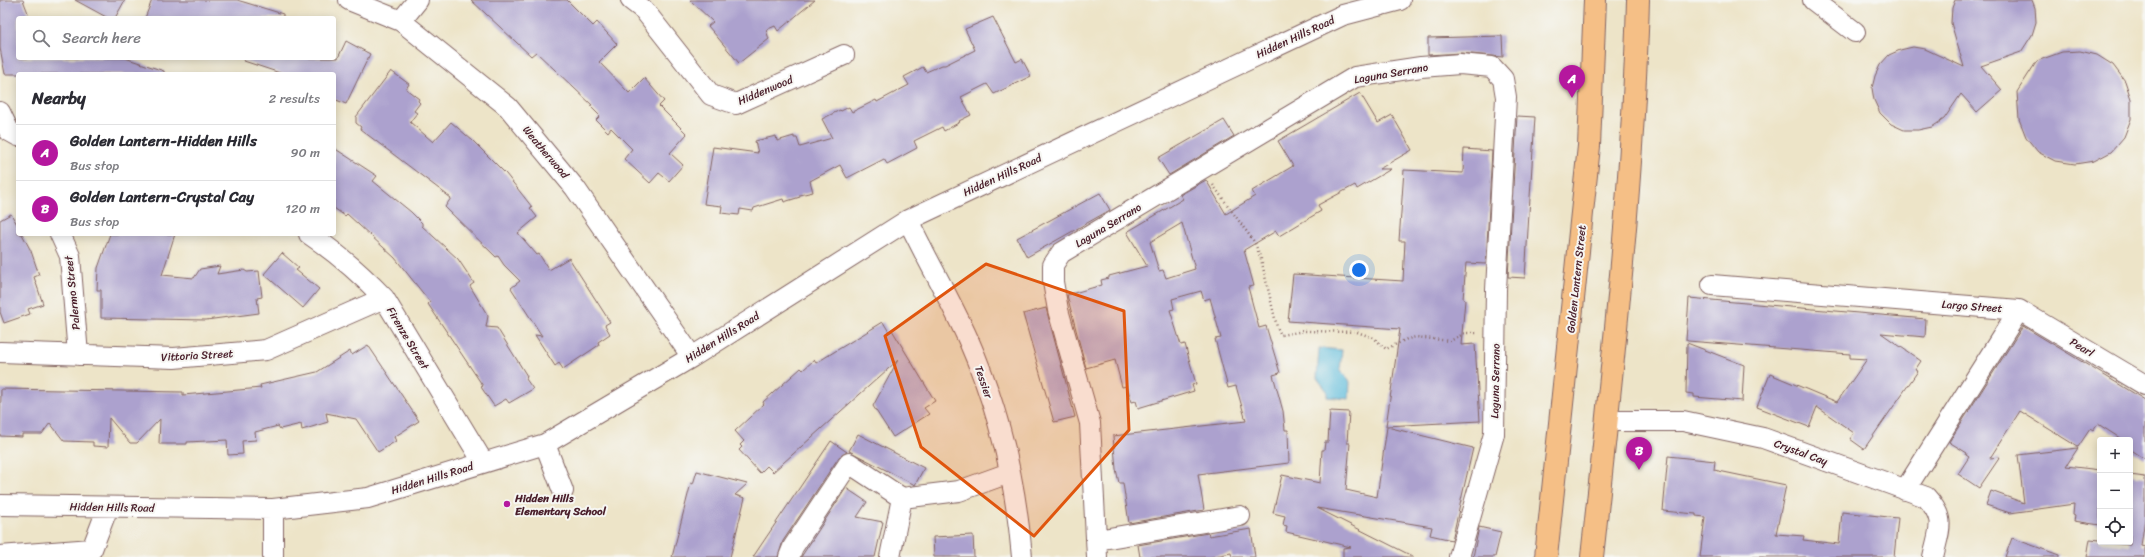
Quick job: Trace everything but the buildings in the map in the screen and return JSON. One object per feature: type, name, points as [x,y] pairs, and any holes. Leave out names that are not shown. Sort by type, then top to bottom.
[{"type":"main road","name":"Golden Lantern Street","points":[[1546,557],[1589,146],[1595,0]]},
{"type":"main road","points":[[1592,557],[1623,263],[1636,90],[1638,0]]},
{"type":"street","name":"Weatherwood","points":[[349,0],[401,21],[508,107],[575,188],[692,356]]},
{"type":"street","points":[[401,21],[418,0]]},
{"type":"street","name":"Hiddenwood","points":[[631,0],[644,10],[711,95],[736,104],[844,54]]},
{"type":"street","name":"Hidden Hills Road","points":[[0,505],[273,509],[368,498],[545,444],[692,356],[908,220],[1340,7],[1400,0]]},
{"type":"street","points":[[1813,0],[1855,32]]},
{"type":"street","name":"Laguna Serrano","points":[[1240,516],[1097,549],[1090,423],[1058,310],[1053,282],[1053,265],[1061,253],[1355,78],[1421,67],[1460,64],[1492,67],[1503,79],[1506,97],[1496,290],[1494,434],[1459,557]]},
{"type":"street","points":[[0,112],[9,131],[16,135]]},
{"type":"street","name":"Tessier","points":[[908,220],[968,340],[992,404],[1009,473],[1022,557]]},
{"type":"street","name":"Palermo Street","points":[[61,236],[70,256],[78,355]]},
{"type":"street","name":"Firenze Street","points":[[312,236],[334,251],[365,278],[384,298],[483,462]]},
{"type":"street","name":"Largo Street","points":[[1712,285],[2019,310],[1905,490]]},
{"type":"street","name":"Vittoria Street","points":[[0,352],[174,358],[266,350],[384,298]]},
{"type":"street","name":"Pearl","points":[[2019,310],[2145,385]]},
{"type":"street","name":"Crystal Cay","points":[[1606,421],[1683,421],[1763,438],[1926,497],[1934,507],[1941,521],[1933,557]]},
{"type":"street","points":[[545,444],[563,491]]},
{"type":"street","points":[[789,557],[793,547],[849,463],[902,498],[959,491],[1009,473]]},
{"type":"street","points":[[890,557],[902,498]]},
{"type":"street","points":[[0,556],[92,549],[108,507]]},
{"type":"street","points":[[272,556],[273,509]]},
{"type":"path","points":[[1199,171],[1220,194],[1242,228],[1255,243],[1261,259],[1276,327],[1281,334],[1304,331],[1357,332],[1374,338],[1386,349],[1407,339],[1416,337],[1450,341],[1465,333],[1496,333]]},
{"type":"highlighted area","points":[[986,264],[1124,311],[1129,430],[1034,536],[921,447],[885,336]]},
{"type":"water","points":[[1319,348],[1342,350],[1340,370],[1350,382],[1349,399],[1327,397],[1327,391],[1317,378]]},
{"type":"place","name":"Golden Lantern-Hidden Hills","points":[[1572,98]]},
{"type":"place","name":"Golden Lantern-Crystal Cay","points":[[1639,470]]},
{"type":"place","name":"Hidden Hills Elementary School","points":[[507,504]]}]
